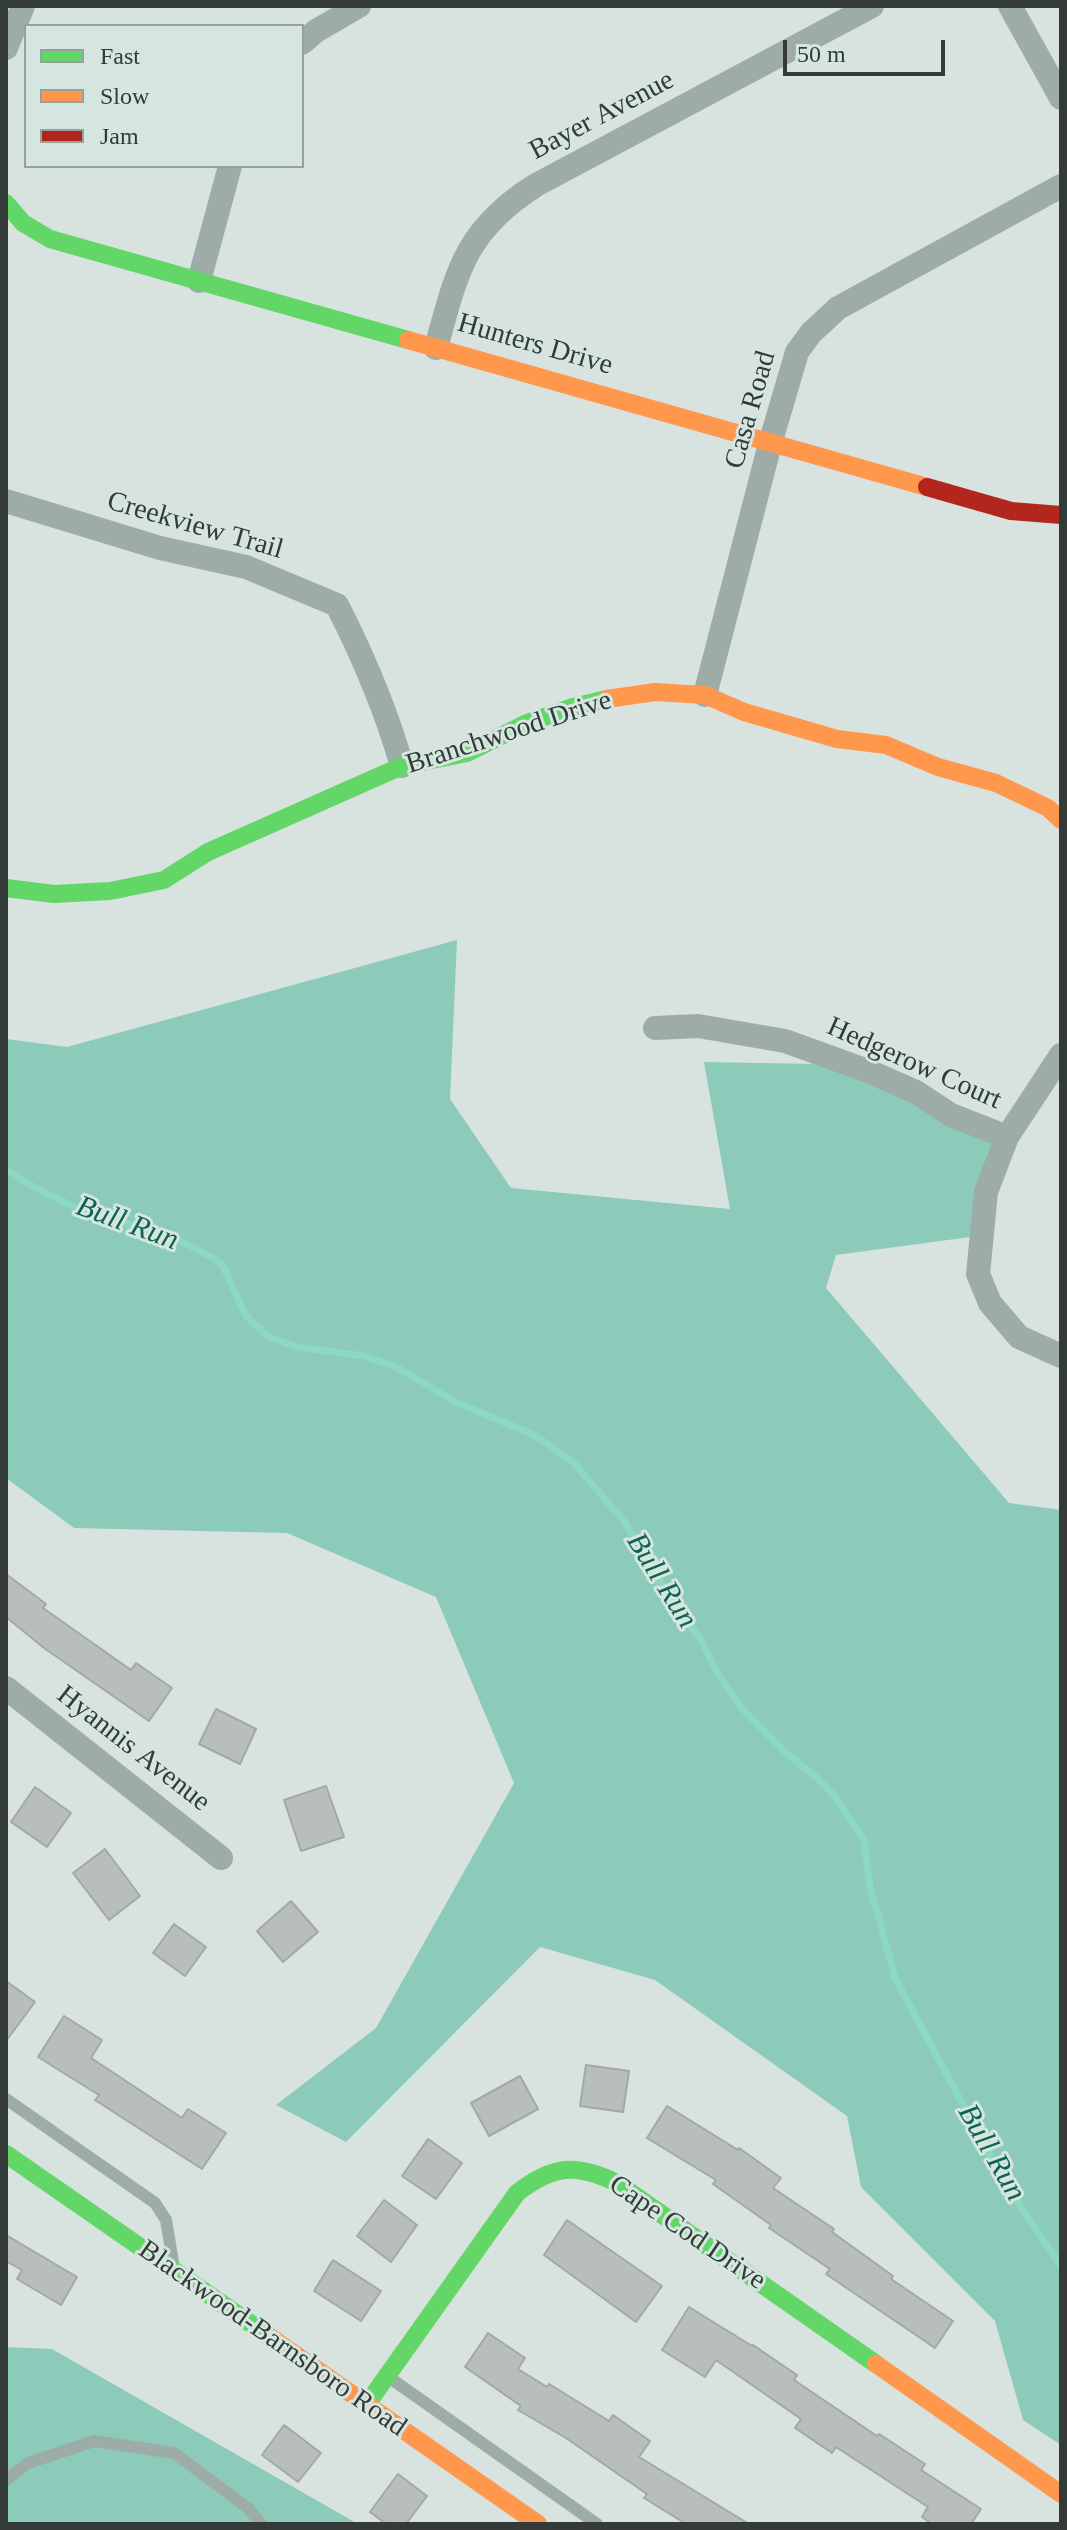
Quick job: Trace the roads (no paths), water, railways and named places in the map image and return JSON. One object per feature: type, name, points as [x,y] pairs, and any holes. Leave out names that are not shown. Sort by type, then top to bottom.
[{"type":"street","points":[[6,48],[23,6]]},
{"type":"street","points":[[304,41],[359,6]]},
{"type":"street","name":"Bayer Avenue","points":[[436,348],[450,298],[474,240],[507,203],[872,6]]},
{"type":"street","points":[[1010,6],[1061,98]]},
{"type":"street","points":[[199,281],[229,168]]},
{"type":"street","name":"Casa Road","points":[[705,695],[797,352],[811,333],[838,308],[1061,186]]},
{"type":"street","name":"Hunters Drive","points":[[6,203],[23,223],[50,239],[1011,511],[1061,515]]},
{"type":"street","name":"Creekview Trail","points":[[6,501],[160,548],[246,567],[337,605],[373,679],[402,766]]},
{"type":"street","name":"Branchwood Drive","points":[[6,888],[54,894],[110,891],[164,880],[208,852],[402,766],[467,753],[527,723],[573,707],[655,692],[705,695],[744,712],[837,739],[886,745],[938,767],[996,783],[1048,808],[1061,820]]},
{"type":"street","name":"Hedgerow Court","points":[[655,1028],[698,1026],[747,1032],[785,1041],[880,1076],[916,1092],[951,1115],[1007,1137]]},
{"type":"street","points":[[1061,1055],[1007,1137],[986,1192],[978,1274],[990,1303],[1019,1337],[1061,1356]]},
{"type":"street","name":"Hyannis Avenue","points":[[6,1688],[221,1858]]},
{"type":"street","name":"Blackwood-Barnsboro Road","points":[[6,2154],[538,2524]]},
{"type":"street","name":"Cape Cod Drive","points":[[367,2404],[517,2193],[546,2172],[582,2168],[617,2183],[1061,2494]]},
{"type":"lane","points":[[6,2099],[155,2203],[166,2220],[173,2261],[185,2280]]},
{"type":"lane","points":[[387,2376],[597,2524]]},
{"type":"lane","points":[[6,2480],[28,2463],[94,2441],[174,2453],[248,2508],[261,2524]]},
{"type":"waterway","name":"Bull Run","points":[[6,1169],[78,1209],[173,1237],[215,1259],[223,1266],[246,1316],[269,1337],[297,1347],[364,1356],[396,1367],[456,1402],[534,1435],[572,1461],[624,1521],[671,1600],[701,1640],[719,1676],[742,1708],[835,1797],[864,1840],[870,1886],[895,1978],[1006,2185],[1061,2266]]}]
